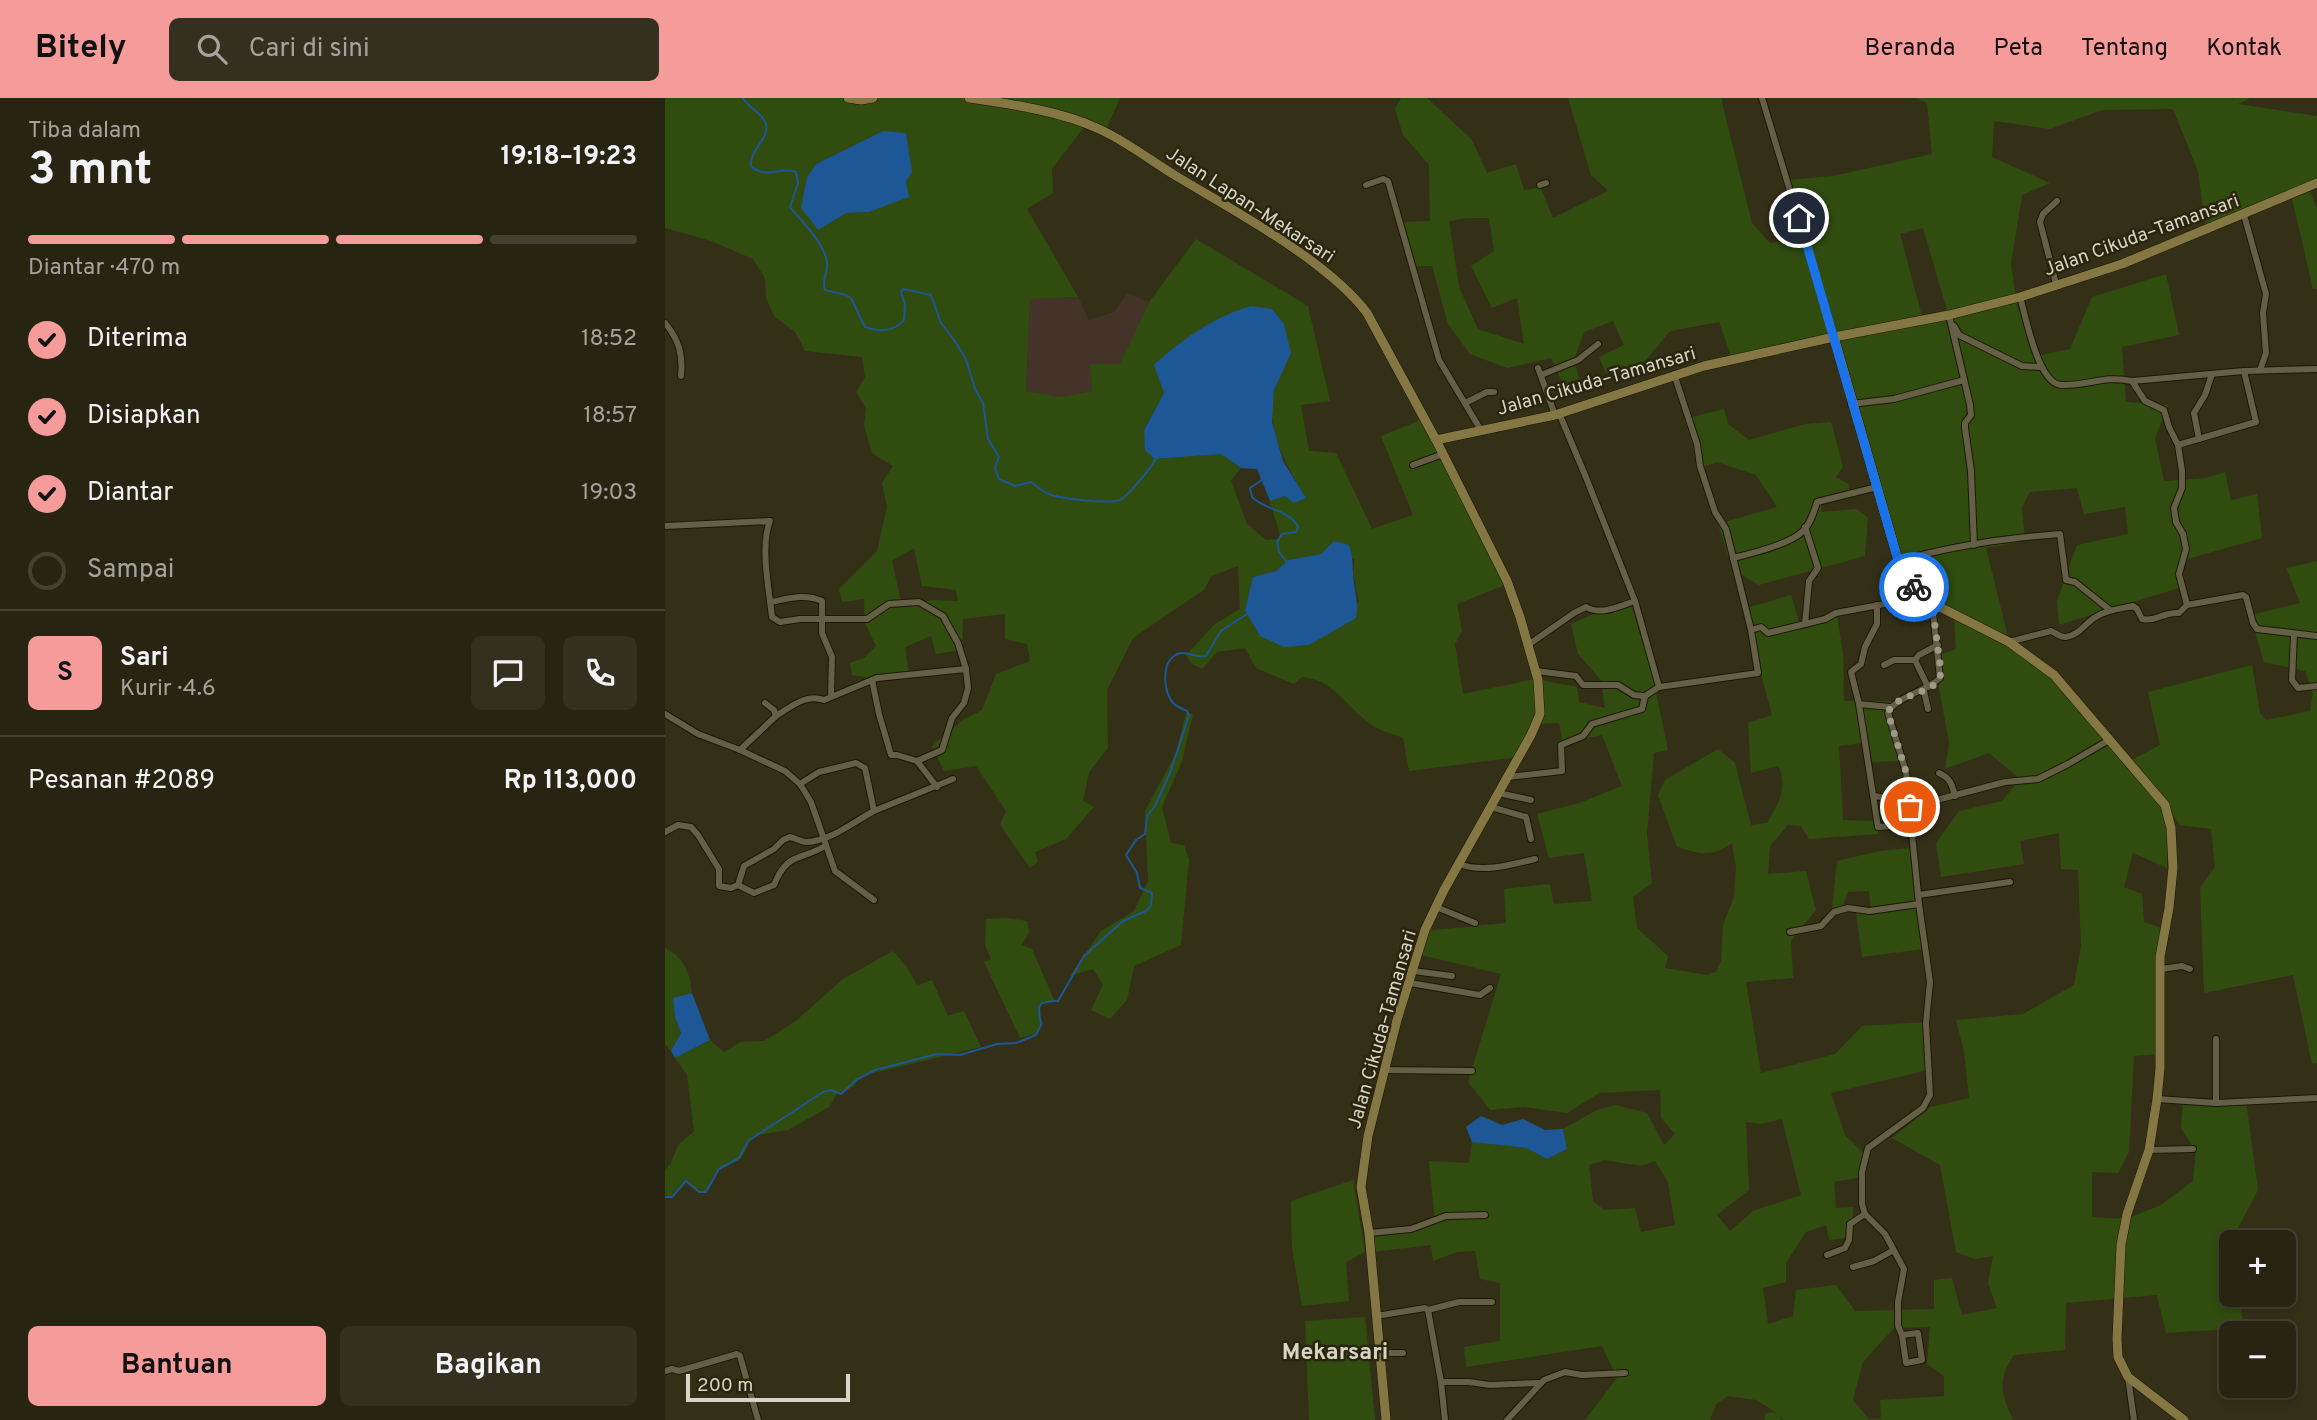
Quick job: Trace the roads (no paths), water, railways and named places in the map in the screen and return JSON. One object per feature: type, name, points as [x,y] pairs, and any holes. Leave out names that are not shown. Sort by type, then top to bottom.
[{"type":"street","points":[[848,98],[873,98]]},
{"type":"street","name":"Jalan Lapan–Mekarsari","points":[[969,98],[1042,112],[1098,128],[1279,240],[1325,272],[1367,313],[1436,440]]},
{"type":"street","points":[[1762,98],[1902,574],[1932,603],[2009,642],[2054,675],[2165,806],[2169,816],[2172,883],[2162,940],[2157,1099],[2148,1150],[2127,1214],[2122,1245],[2118,1357],[2128,1377],[2134,1420]]},
{"type":"street","points":[[1366,184],[1383,179],[1388,181],[1439,360],[1482,432]]},
{"type":"street","name":"Jalan Cikuda–Tamansari","points":[[1386,1420],[1369,1233],[1362,1199],[1362,1177],[1369,1136],[1398,1020],[1425,930],[1540,714],[1535,671],[1507,581],[1436,440],[1557,414],[1674,374],[1834,337],[1949,315],[2020,297],[2122,264],[2317,183]]},
{"type":"street","points":[[2056,284],[2040,222],[2043,214],[2057,201]]},
{"type":"street","points":[[2243,215],[2266,294],[2263,313],[2266,353],[2260,370]]},
{"type":"street","points":[[2020,297],[2041,367],[2049,381],[2060,385],[2114,377],[2131,381],[2244,371],[2317,369]]},
{"type":"street","points":[[1949,315],[1959,335],[2022,366],[2041,367]]},
{"type":"street","points":[[1949,315],[1971,415],[1965,428],[1971,471],[1974,545]]},
{"type":"street","points":[[665,323],[675,336],[682,354],[681,376]]},
{"type":"street","points":[[1541,375],[1578,360],[1598,344]]},
{"type":"street","points":[[1538,368],[1585,474],[1635,601],[1659,687]]},
{"type":"street","points":[[2178,446],[2256,422],[2244,371]]},
{"type":"street","points":[[1535,671],[1576,676],[1583,685],[1618,685],[1634,695],[1645,696],[1659,687],[1758,673],[1751,630],[1726,529],[1715,512],[1700,466],[1697,444],[1674,374]]},
{"type":"street","points":[[2199,439],[2194,413],[2205,395],[2212,374]]},
{"type":"street","points":[[1851,404],[1894,399],[1964,380]]},
{"type":"street","points":[[2131,381],[2145,401],[2164,410],[2178,446],[2182,488],[2174,509],[2186,550],[2179,574],[2187,606]]},
{"type":"street","points":[[1465,403],[1487,392],[1494,392]]},
{"type":"street","points":[[1413,465],[1443,454]]},
{"type":"street","points":[[1733,558],[1760,552],[1802,532],[1812,517],[1817,502],[1877,488]]},
{"type":"street","points":[[665,526],[770,521],[765,534],[772,617],[780,622],[822,618],[867,620],[889,604],[919,602],[943,616],[958,643],[966,669],[968,688],[964,703],[952,718],[942,750],[917,761]]},
{"type":"street","points":[[1805,527],[1818,568],[1809,581],[1805,624]]},
{"type":"street","points":[[1899,561],[1928,552],[2060,534],[2066,580],[2075,582],[2110,610]]},
{"type":"street","points":[[1751,630],[1761,627],[1768,633],[1825,619],[1836,613],[1917,598],[1920,594]]},
{"type":"street","points":[[2009,642],[2051,631],[2062,638],[2067,637],[2110,610],[2133,606],[2142,619],[2147,620],[2167,612],[2179,613],[2187,606],[2243,595],[2246,597],[2255,627],[2264,631],[2317,636]]},
{"type":"street","points":[[771,602],[802,596],[822,601],[823,633],[832,657],[831,696]]},
{"type":"street","points":[[1528,645],[1586,607],[1601,611],[1635,601]]},
{"type":"street","points":[[1859,704],[1890,707],[1926,689],[1940,678],[1932,603]]},
{"type":"street","points":[[1877,605],[1877,624],[1865,647],[1861,664],[1851,671],[1859,704],[1878,827],[1911,825]]},
{"type":"street","points":[[2294,635],[2293,680],[2298,688],[2317,686]]},
{"type":"street","points":[[1915,660],[1938,645]]},
{"type":"street","points":[[1884,665],[1894,660],[1915,660]]},
{"type":"street","points":[[1915,660],[1926,689],[1928,709]]},
{"type":"street","points":[[740,750],[776,716],[807,698],[815,696],[824,700],[887,676],[966,669]]},
{"type":"street","points":[[872,680],[891,755],[917,761],[937,787]]},
{"type":"street","points":[[1508,777],[1562,771],[1561,745],[1583,736],[1592,724],[1642,709],[1645,696]]},
{"type":"street","points":[[765,703],[776,716]]},
{"type":"street","points":[[1890,707],[1888,713],[1906,772],[1930,982],[1926,1023],[1930,1095],[1923,1108],[1868,1148],[1862,1172],[1862,1204],[1865,1214],[1885,1234],[1904,1269],[1900,1285],[1898,1326],[1906,1363],[1922,1360],[1917,1333],[1902,1335]]},
{"type":"street","points":[[665,714],[698,734],[785,771],[800,784],[811,802],[835,871],[874,901]]},
{"type":"street","points":[[1910,807],[2005,782],[2038,779],[2109,740]]},
{"type":"street","points":[[800,784],[819,772],[856,763],[862,765],[865,768],[874,811]]},
{"type":"street","points":[[1939,773],[1952,782],[1955,796]]},
{"type":"street","points":[[665,832],[678,825],[691,828],[719,869],[719,886],[731,888],[738,885],[744,866],[774,849],[783,840],[790,837],[805,842],[848,828],[874,811],[953,779]]},
{"type":"street","points":[[1498,793],[1531,800]]},
{"type":"street","points":[[1874,796],[1887,798],[1909,793]]},
{"type":"street","points":[[1491,807],[1526,817],[1531,839]]},
{"type":"street","points":[[738,885],[754,893],[774,885],[780,869],[789,862],[825,846]]},
{"type":"street","points":[[1459,864],[1470,868],[1497,868],[1535,859]]},
{"type":"street","points":[[1918,895],[2010,882]]},
{"type":"street","points":[[1790,932],[1821,926],[1833,912],[1849,908],[1869,911],[1919,904]]},
{"type":"street","points":[[1436,907],[1475,923]]},
{"type":"street","points":[[2161,969],[2176,965],[2190,969]]},
{"type":"street","points":[[1413,971],[1452,976]]},
{"type":"street","points":[[1411,983],[1480,995],[1490,988]]},
{"type":"street","points":[[2216,1039],[2216,1102]]},
{"type":"street","points":[[1385,1070],[1472,1071]]},
{"type":"street","points":[[2157,1099],[2216,1102],[2317,1098]]},
{"type":"street","points":[[2148,1150],[2193,1149]]},
{"type":"street","points":[[1827,1255],[1845,1248],[1849,1240],[1850,1224],[1865,1214]]},
{"type":"street","points":[[1369,1233],[1411,1229],[1446,1216],[1485,1215]]},
{"type":"street","points":[[1853,1267],[1874,1261],[1892,1251]]},
{"type":"street","points":[[1376,1316],[1425,1308],[1428,1310],[1459,1302],[1492,1302]]},
{"type":"street","points":[[1428,1310],[1445,1420]]},
{"type":"street","points":[[1379,1353],[1402,1353]]},
{"type":"street","points":[[665,1371],[680,1371],[737,1354],[740,1356],[758,1420]]},
{"type":"street","points":[[1441,1382],[1490,1385],[1539,1383],[1565,1372],[1582,1375],[1625,1373]]},
{"type":"street","points":[[2128,1377],[2184,1420]]},
{"type":"street","points":[[1507,1420],[1539,1383]]},
{"type":"water","points":[[883,131],[906,133],[912,172],[906,181],[909,197],[869,212],[846,213],[818,230],[801,208],[807,177],[816,164]]},
{"type":"water","points":[[1251,306],[1272,309],[1284,324],[1291,353],[1274,390],[1272,422],[1283,461],[1306,498],[1294,503],[1285,496],[1270,501],[1257,469],[1241,468],[1221,454],[1155,459],[1145,450],[1144,430],[1164,393],[1154,365],[1199,330],[1224,316]]},
{"type":"water","points":[[1334,541],[1349,545],[1352,555],[1357,600],[1356,618],[1309,645],[1284,647],[1260,636],[1245,610],[1253,577],[1276,571],[1288,560],[1321,554]]},
{"type":"water","points":[[692,993],[710,1040],[675,1058],[671,1051],[681,1033],[675,1017],[673,998]]},
{"type":"water","points":[[1481,1116],[1502,1125],[1523,1119],[1545,1130],[1563,1129],[1567,1149],[1547,1159],[1526,1148],[1472,1142],[1466,1127]]},
{"type":"waterway","points":[[743,98],[766,124],[765,135],[753,155],[751,166],[762,172],[796,172],[798,183],[790,207],[812,233],[825,255],[825,290],[851,298],[865,327],[875,330],[891,329],[904,320],[903,289],[931,295],[941,323],[966,359],[975,389],[983,403],[988,439],[999,457],[995,468],[999,479],[1015,486],[1031,482],[1047,493],[1064,498],[1114,501],[1120,500],[1128,493],[1156,458]]},
{"type":"waterway","points":[[1262,480],[1250,488],[1252,497],[1283,513],[1298,527],[1296,532],[1282,534],[1277,542],[1279,552],[1287,562]]},
{"type":"waterway","points":[[665,1197],[672,1197],[686,1181],[699,1192],[706,1192],[719,1169],[739,1158],[748,1141],[823,1092],[831,1090],[841,1094],[856,1080],[875,1070],[937,1054],[960,1055],[997,1044],[1016,1043],[1036,1035],[1041,1025],[1040,1006],[1045,1002],[1058,1001],[1084,956],[1123,921],[1151,906],[1152,893],[1140,888],[1137,873],[1126,855],[1136,840],[1145,834],[1147,816],[1155,806],[1170,773],[1189,715],[1170,698],[1165,679],[1170,660],[1178,654],[1186,653],[1206,656],[1221,631],[1247,614]]},
{"type":"district","name":"Mekarsari","points":[[1335,1351]]}]
